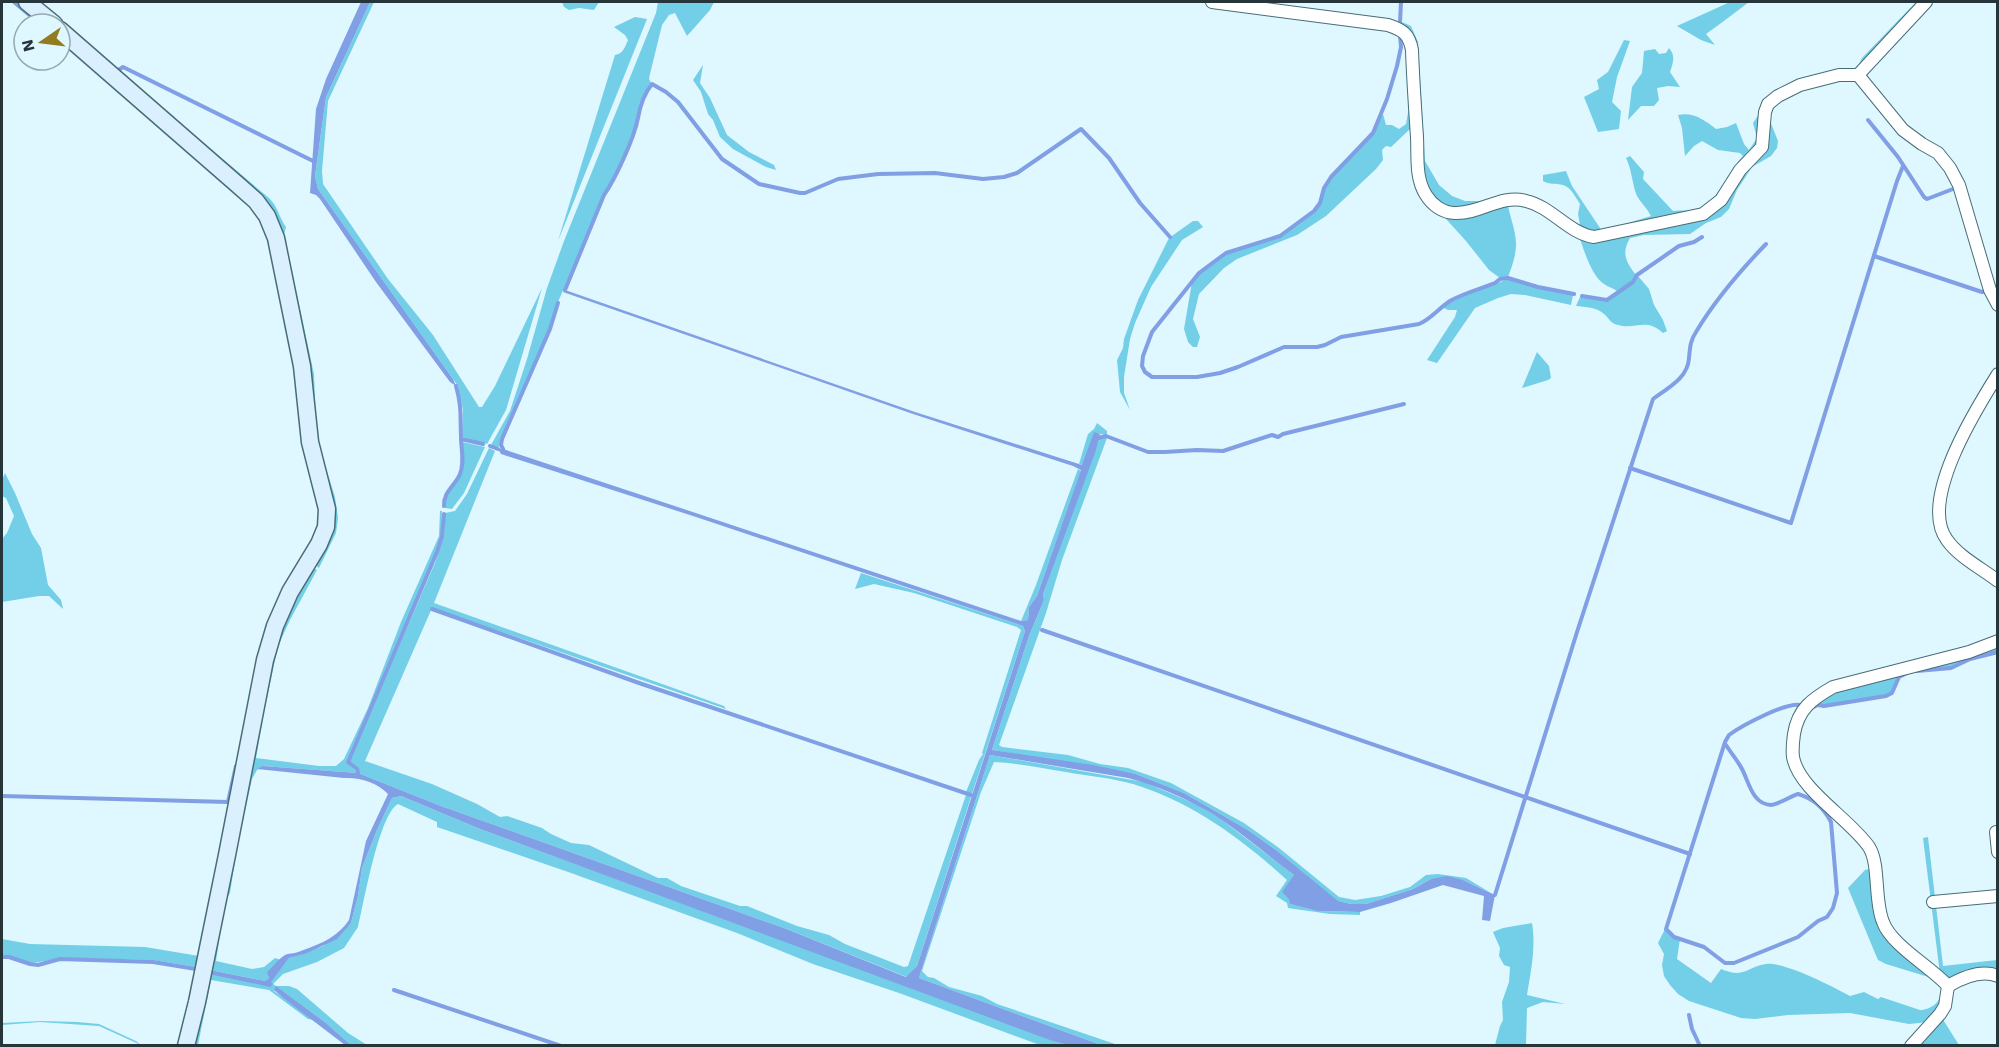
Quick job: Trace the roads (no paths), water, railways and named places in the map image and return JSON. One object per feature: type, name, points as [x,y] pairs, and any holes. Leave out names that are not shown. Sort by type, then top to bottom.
[{"type":"street","points":[[27,2],[39,12]]},
{"type":"street","points":[[1212,2],[1263,5],[1388,25],[1406,33],[1412,50],[1417,165],[1420,183],[1425,194],[1434,204],[1443,211],[1463,213],[1511,199],[1525,200],[1547,209],[1584,235],[1594,237],[1702,214],[1721,200],[1740,170],[1762,147],[1765,112],[1768,104],[1800,85],[1839,75],[1858,75],[1926,2]]},
{"type":"street","points":[[72,40],[256,201],[267,216],[276,238],[302,366],[310,442],[327,509],[326,527],[319,544],[290,592],[275,626],[265,660],[225,866],[186,1046]]},
{"type":"street","points":[[1858,75],[1903,130],[1938,153],[1950,168],[1959,185],[1990,290],[1998,305]]},
{"type":"street","points":[[1998,374],[1964,431],[1953,456],[1938,506],[1942,531],[1947,541],[1998,581]]},
{"type":"street","points":[[1948,986],[1895,939],[1883,924],[1877,894],[1874,857],[1856,832],[1801,777],[1793,757],[1795,728],[1806,705],[1833,687],[1969,652],[1998,641]]},
{"type":"street","points":[[1998,832],[1996,832],[1998,852]]},
{"type":"street","points":[[1933,902],[1998,896]]},
{"type":"street","points":[[1911,1046],[1945,1006],[1948,986],[1959,979],[1988,972],[1998,976]]},
{"type":"waterway","points":[[14,2],[26,12]]},
{"type":"waterway","points":[[1400,22],[1401,2]]},
{"type":"waterway","points":[[1400,35],[1401,47],[1397,66],[1373,133],[1331,177],[1314,211],[1280,236],[1226,253],[1199,273],[1152,332],[1143,356],[1142,366],[1145,372],[1152,377],[1197,377],[1220,373],[1284,347],[1317,347],[1341,337],[1419,324],[1450,301],[1500,279],[1508,278],[1574,294]]},
{"type":"waterway","points":[[117,71],[123,67],[313,161]]},
{"type":"waterway","points":[[565,290],[604,195],[629,147],[643,100],[652,84],[678,102],[722,159],[759,184],[800,193],[838,179],[878,174],[935,173],[983,179],[1004,177],[1017,173],[1081,129],[1109,158],[1140,203],[1170,237]]},
{"type":"waterway","points":[[1868,120],[1898,157],[1924,197],[1927,199],[1953,189]]},
{"type":"waterway","points":[[1630,468],[1791,523],[1903,166]]},
{"type":"waterway","points":[[1582,296],[1607,300],[1633,282],[1637,275],[1679,246],[1702,237]]},
{"type":"waterway","points":[[1495,895],[1653,399],[1681,377],[1688,365],[1693,338],[1703,320],[1728,286],[1766,244]]},
{"type":"waterway","points":[[1874,256],[1982,292],[1987,291]]},
{"type":"waterway","points":[[503,449],[502,439],[550,329],[558,303]]},
{"type":"waterway","points":[[444,506],[445,497],[458,478],[462,465],[460,406],[456,386]]},
{"type":"waterway","points":[[1098,438],[1106,436],[1148,452],[1223,451],[1272,435],[1278,437],[1404,404]]},
{"type":"waterway","points":[[461,439],[483,444]]},
{"type":"waterway","points":[[490,446],[498,449]]},
{"type":"waterway","points":[[358,773],[357,769],[348,762],[437,552],[442,537],[444,514]]},
{"type":"waterway","points":[[432,609],[639,683],[971,795]]},
{"type":"waterway","points":[[1042,630],[1690,854]]},
{"type":"waterway","points":[[1917,671],[1951,668],[1970,659],[1998,652]]},
{"type":"waterway","points":[[1811,708],[1818,705],[1886,696],[1892,693],[1899,677],[1907,673]]},
{"type":"waterway","points":[[1726,745],[1759,801],[1774,805],[1798,794],[1813,801],[1825,812],[1831,822],[1837,893],[1833,908],[1827,917],[1818,921],[1798,937],[1734,963],[1725,963],[1704,947],[1674,937],[1666,929],[1729,735],[1775,711],[1800,705]]},
{"type":"waterway","points":[[2,796],[228,802],[236,766]]},
{"type":"waterway","points":[[2,957],[38,965],[60,959],[153,962],[196,969]]},
{"type":"waterway","points":[[394,990],[561,1046]]},
{"type":"waterway","points":[[1689,1015],[1692,1029],[1700,1046]]}]
